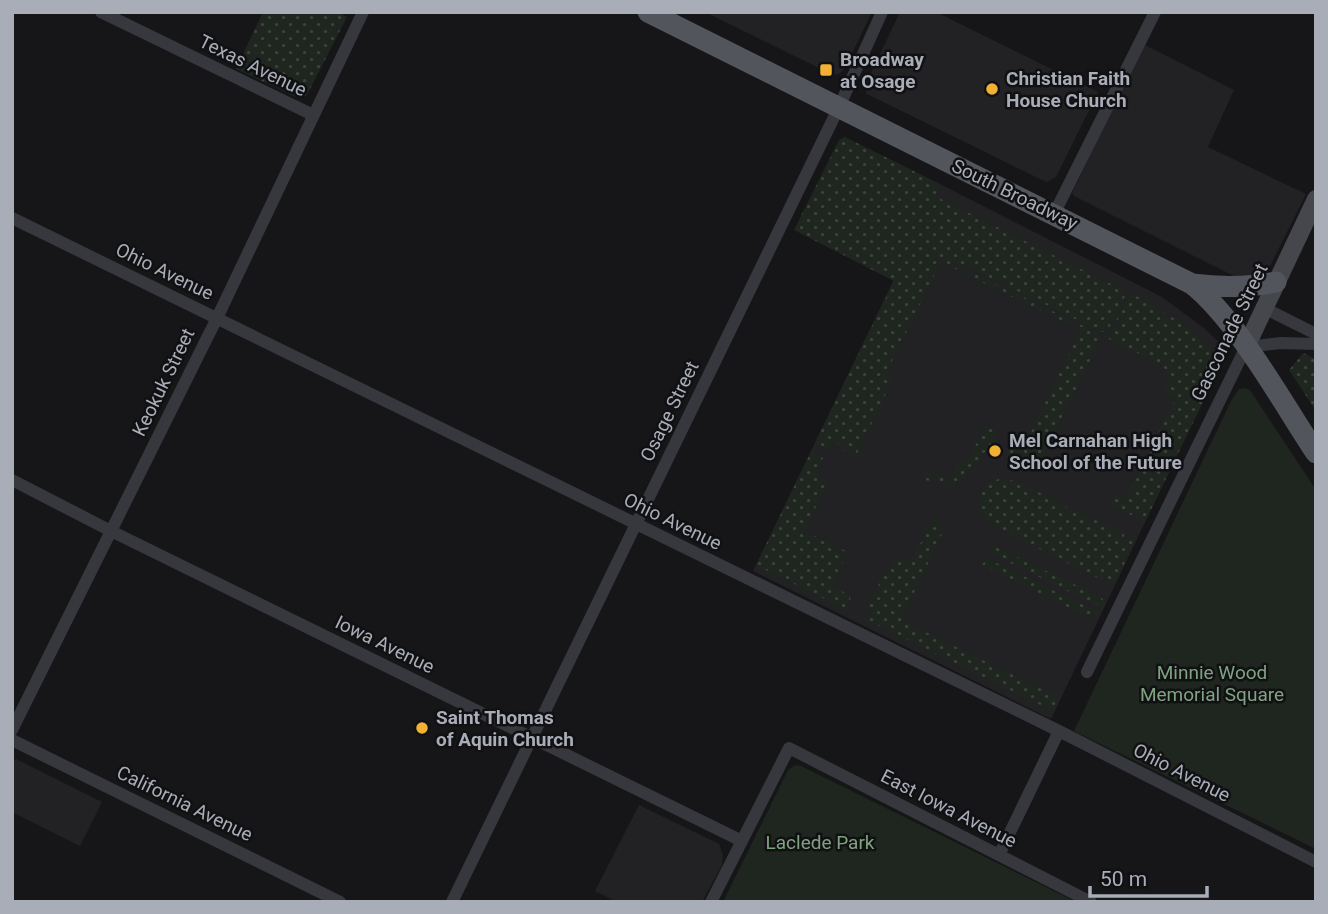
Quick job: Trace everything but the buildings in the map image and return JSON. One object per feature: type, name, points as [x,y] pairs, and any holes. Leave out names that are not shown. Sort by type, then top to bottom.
[{"type":"main road","name":"South Broadway","points":[[648,12],[1192,284],[1214,305],[1246,347],[1316,453]]},
{"type":"main road","points":[[1192,284],[1245,288],[1276,282]]},
{"type":"street","name":"Texas Avenue","points":[[101,12],[313,116]]},
{"type":"street","name":"Keokuk Street","points":[[12,730],[217,318],[363,12]]},
{"type":"street","name":"Osage Street","points":[[452,902],[839,107],[882,12]]},
{"type":"street","points":[[1055,214],[1155,12]]},
{"type":"street","name":"Gasconade Street","points":[[1087,672],[1316,199]]},
{"type":"street","name":"Ohio Avenue","points":[[12,218],[1059,731],[1316,862]]},
{"type":"street","points":[[1264,308],[1316,334]]},
{"type":"street","points":[[1246,347],[1281,343],[1316,344]]},
{"type":"street","name":"Iowa Avenue","points":[[12,480],[110,531],[742,841]]},
{"type":"street","points":[[999,855],[1059,731]]},
{"type":"street","name":"California Avenue","points":[[12,740],[340,902]]},
{"type":"street","name":"East Iowa Avenue","points":[[742,841],[789,748],[1091,902]]},
{"type":"street","points":[[711,902],[742,841]]},
{"type":"shaded area","points":[[705,12],[872,12],[845,68],[839,74],[833,75]]},
{"type":"shaded area","points":[[900,12],[936,12],[1098,92],[1056,177],[1047,182],[1042,180],[867,94],[866,83]]},
{"type":"shaded area","points":[[1143,44],[1234,90],[1208,147],[1306,194],[1266,274],[1240,279],[1072,193]]},
{"type":"shaded area","name":"Mel Carnahan High School of the Future","points":[[940,184],[1162,297],[1204,328],[1225,348],[1226,353],[1051,719],[753,571]]},
{"type":"shaded area","points":[[16,759],[102,802],[80,846],[12,812],[12,762]]},
{"type":"shaded area","points":[[639,805],[719,844],[723,855],[722,865],[702,902],[617,902],[595,891]]},
{"type":"green space","points":[[263,12],[338,12],[347,17],[307,95],[299,98],[236,69]]},
{"type":"green space","points":[[845,137],[940,184],[935,196],[1125,291],[1108,330],[1102,332],[966,266],[962,272],[941,262],[885,375],[893,379],[856,456],[832,441],[828,449],[815,443],[894,281],[794,230],[839,140]]},
{"type":"green space","points":[[969,271],[1096,332],[1101,338],[1040,462],[1036,465],[1008,455],[1009,436],[1026,443],[1080,330],[967,275]]},
{"type":"green space","points":[[1132,294],[1178,321],[1216,358],[1219,357],[1223,361],[1145,522],[1111,505],[1115,496],[1126,499],[1176,398],[1164,393],[1170,376],[1162,365],[1107,338]]},
{"type":"green space","points":[[1303,353],[1316,359],[1316,411],[1289,370]]},
{"type":"green space","name":"Minnie Wood Memorial Square","points":[[1239,389],[1250,390],[1316,490],[1316,849],[1074,731],[1232,399]]},
{"type":"green space","points":[[986,425],[994,429],[997,443],[986,446],[987,451],[979,455],[981,460],[970,467],[960,482],[956,481],[954,487],[931,479],[925,480],[926,474],[951,479],[960,459],[967,462]]},
{"type":"green space","points":[[811,452],[823,458],[815,475],[828,482],[804,531],[848,552],[832,585],[850,596],[851,604],[847,602],[845,605],[849,608],[847,610],[756,565]]},
{"type":"green space","points":[[1001,478],[1015,481],[1067,506],[1065,512],[1068,513],[1070,508],[1125,534],[1123,538],[1126,540],[1129,536],[1133,538],[1134,543],[1116,582],[1106,582],[1108,578],[1105,576],[1102,580],[1048,553],[1049,549],[1045,552],[985,520],[979,507],[981,495],[989,485]]},
{"type":"green space","points":[[936,515],[942,534],[901,620],[1060,698],[1053,711],[867,620],[866,611],[885,572],[890,571],[896,559],[911,561]]},
{"type":"green space","points":[[993,545],[1102,598],[1105,604],[1103,608],[992,554],[990,550]]},
{"type":"green space","points":[[986,559],[1100,613],[1096,617],[1086,616],[982,565]]},
{"type":"green space","name":"Laclede Park","points":[[795,765],[1076,902],[723,902],[788,770]]},
{"type":"place","name":"Broadway at Osage","points":[[826,70]]},
{"type":"place","name":"Christian Faith House Church","points":[[992,89]]},
{"type":"place","name":"Mel Carnahan High School of the Future","points":[[995,451]]},
{"type":"place","name":"Saint Thomas of Aquin Church","points":[[422,728]]}]
